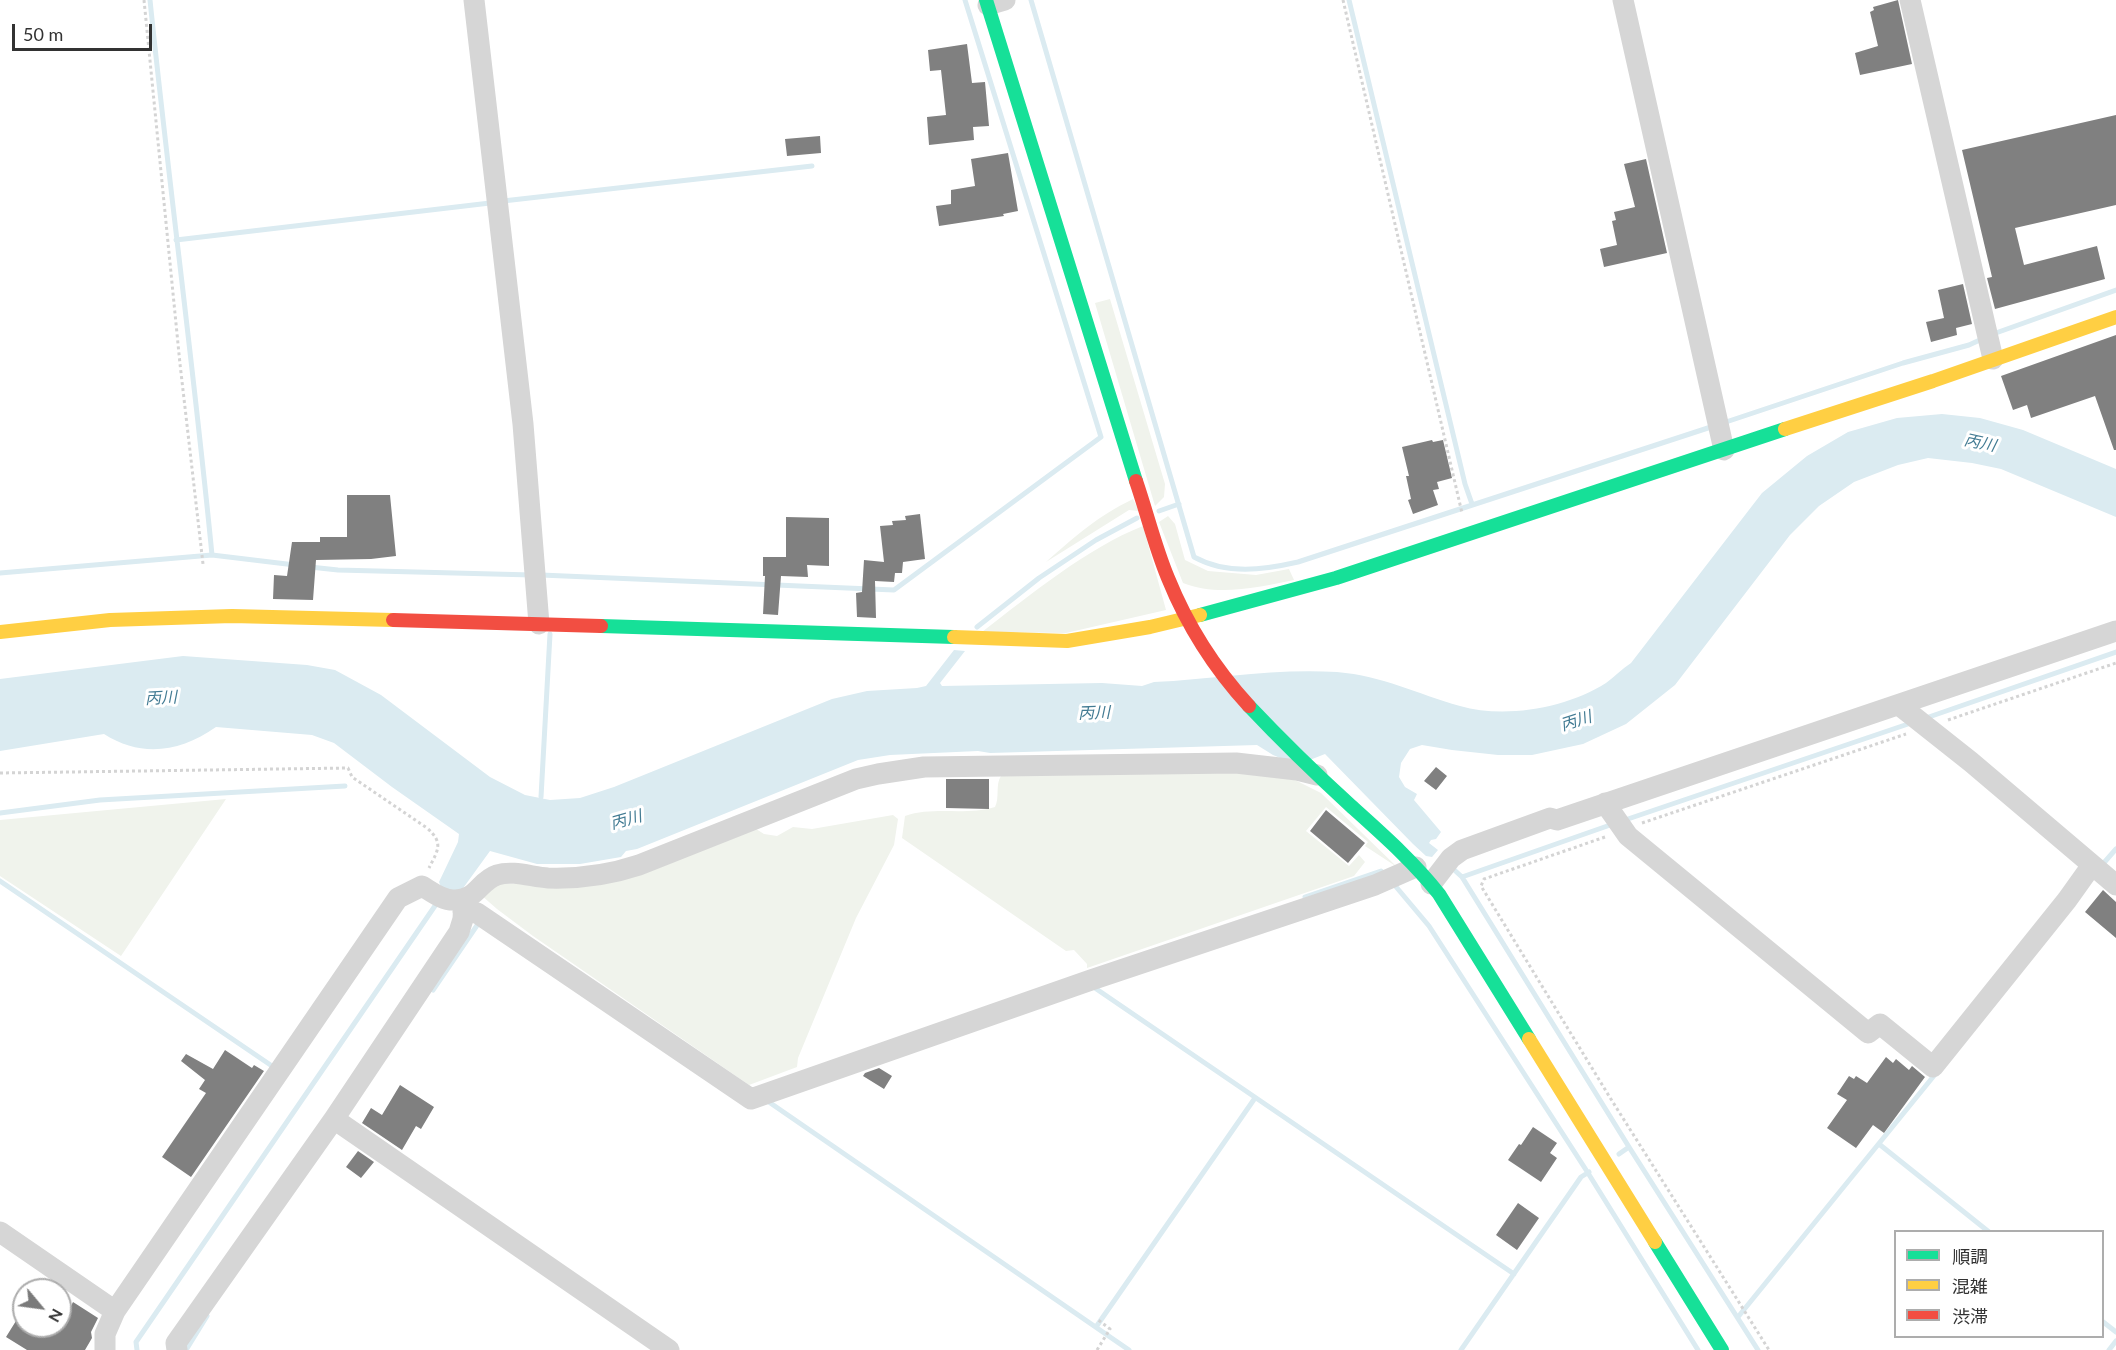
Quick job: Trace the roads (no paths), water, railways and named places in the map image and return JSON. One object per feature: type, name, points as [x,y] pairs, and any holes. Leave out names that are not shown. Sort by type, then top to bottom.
[{"type":"street","points":[[474,0],[523,424],[535,574],[546,625]]},
{"type":"street","points":[[1623,0],[1720,434]]},
{"type":"street","points":[[1910,0],[1990,344]]},
{"type":"street","points":[[993,2],[1048,203],[1167,577],[1179,608],[1242,701],[1416,867]]},
{"type":"street","points":[[0,632],[110,620],[200,616],[343,618],[1067,641],[1103,636],[1189,623],[1336,578],[1720,434],[1990,344],[2116,317]]},
{"type":"street","points":[[1441,870],[1462,850],[1550,818],[1620,821],[1922,720],[2116,631]]},
{"type":"street","points":[[1620,821],[1868,1033],[1880,1024],[1933,1067],[2067,900],[2101,873],[1922,720]]},
{"type":"street","points":[[459,902],[491,878],[505,874],[564,878],[622,870],[856,779],[903,770],[924,767],[1236,763],[1312,770]]},
{"type":"street","points":[[105,1350],[105,1335],[115,1311],[398,898],[459,902],[751,1099],[1090,980],[1388,879],[1416,867],[1441,870]]},
{"type":"street","points":[[1441,870],[1722,1350]]},
{"type":"street","points":[[177,1350],[176,1343],[339,1122],[450,947],[459,932],[459,902]]},
{"type":"street","points":[[339,1122],[669,1350]]},
{"type":"street","points":[[0,1232],[115,1311]]},
{"type":"water","name":"丙川","points":[[1942,414],[1980,418],[2023,430],[2116,469],[2116,517],[2001,469],[1972,463],[1928,458],[1898,465],[1854,482],[1819,506],[1790,535],[1675,685],[1626,724],[1583,744],[1532,755],[1498,755],[1422,745],[1410,749],[1401,763],[1399,777],[1405,787],[1417,794],[1414,800],[1441,832],[1429,843],[1438,850],[1432,857],[1426,856],[1413,844],[1325,754],[1297,765],[1257,745],[990,753],[978,751],[890,755],[858,760],[637,849],[626,851],[621,857],[580,864],[537,864],[490,851],[461,891],[449,893],[441,887],[439,882],[458,842],[459,834],[334,743],[312,735],[216,727],[189,742],[161,749],[132,747],[104,734],[0,751],[0,679],[183,656],[307,665],[335,670],[381,695],[490,777],[525,795],[550,800],[580,798],[614,787],[832,699],[867,691],[926,686],[954,650],[965,651],[940,683],[942,686],[1102,683],[1142,686],[1154,682],[1314,671],[1370,677],[1478,710],[1535,709],[1555,705],[1590,692],[1606,683],[1631,663],[1762,493],[1807,456],[1848,432],[1897,418]]},
{"type":"waterway","points":[[150,0],[212,555]]},
{"type":"waterway","points":[[541,575],[894,590],[1101,437],[965,0]]},
{"type":"waterway","points":[[1031,0],[1194,557],[1207,563],[1232,569],[1258,569],[1298,562],[1714,426]]},
{"type":"waterway","points":[[1349,0],[1465,484],[1472,504]]},
{"type":"waterway","points":[[503,201],[812,166]]},
{"type":"waterway","points":[[176,240],[490,203]]},
{"type":"waterway","points":[[1993,334],[2116,290]]},
{"type":"waterway","points":[[1723,423],[1982,339]]},
{"type":"waterway","points":[[1159,511],[1179,504]]},
{"type":"waterway","points":[[977,627],[1039,578],[1096,540],[1137,518]]},
{"type":"waterway","points":[[0,573],[212,555],[295,565]]},
{"type":"waterway","points":[[310,567],[338,570],[532,575]]},
{"type":"waterway","points":[[541,797],[550,634]]},
{"type":"waterway","points":[[1926,718],[2116,652]]},
{"type":"waterway","points":[[1625,820],[1911,723]]},
{"type":"waterway","points":[[0,813],[100,800],[345,786]]},
{"type":"waterway","points":[[1462,877],[1613,824]]},
{"type":"waterway","points":[[2102,865],[2116,849]]},
{"type":"waterway","points":[[1450,866],[1462,877],[1758,1350]]},
{"type":"waterway","points":[[1305,897],[1381,871],[1383,873]]},
{"type":"waterway","points":[[0,881],[272,1066]]},
{"type":"waterway","points":[[1392,882],[1429,926],[1588,1173],[1698,1350]]},
{"type":"waterway","points":[[137,1350],[136,1342],[439,900]]},
{"type":"waterway","points":[[433,990],[480,921]]},
{"type":"waterway","points":[[1092,986],[1514,1274]]},
{"type":"waterway","points":[[1738,1317],[1937,1072]]},
{"type":"waterway","points":[[1096,1327],[1255,1098]]},
{"type":"waterway","points":[[766,1100],[1129,1350]]},
{"type":"waterway","points":[[1879,1144],[1986,1230]]},
{"type":"waterway","points":[[1619,1154],[1629,1147]]},
{"type":"waterway","points":[[1461,1350],[1581,1177],[1589,1172]]},
{"type":"waterway","points":[[186,1350],[207,1316]]},
{"type":"waterway","points":[[2104,1323],[2116,1332]]},
{"type":"waterway","points":[[2109,1350],[2116,1341]]}]
